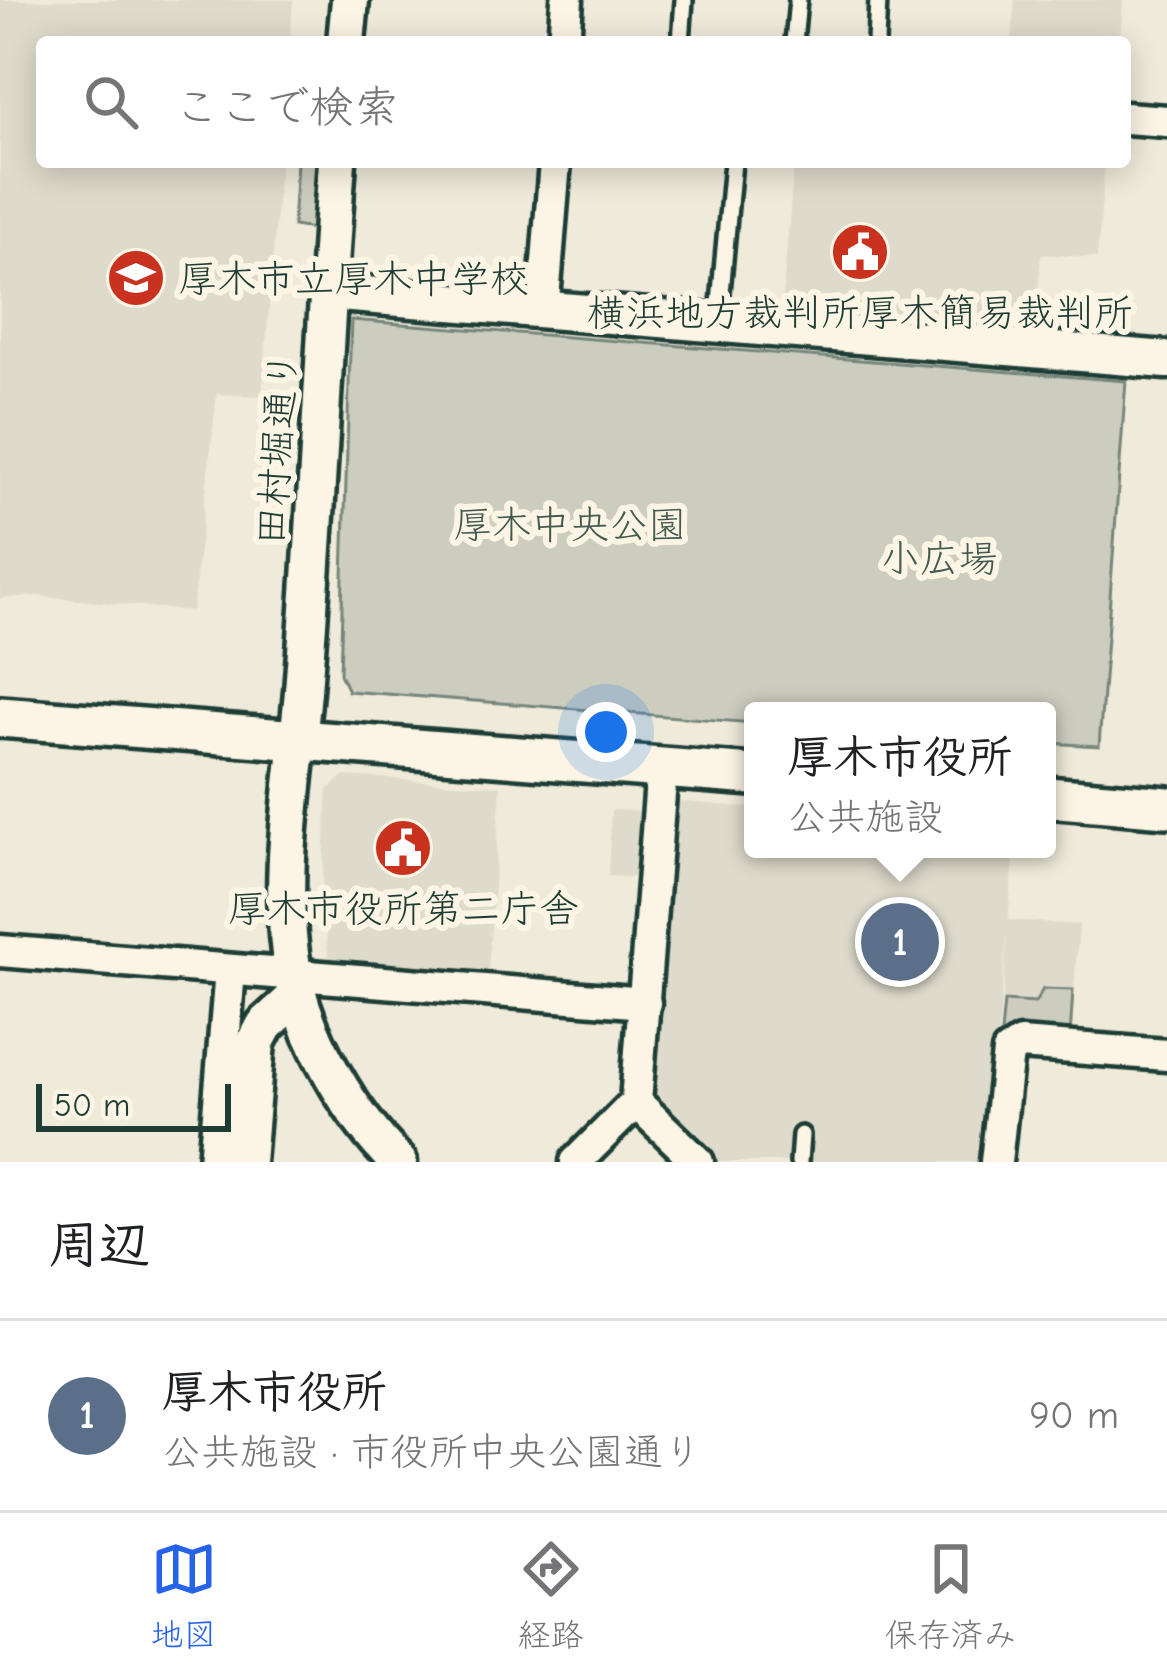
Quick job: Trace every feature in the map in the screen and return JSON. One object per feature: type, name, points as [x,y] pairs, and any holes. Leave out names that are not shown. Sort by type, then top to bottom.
[{"type":"main road","points":[[0,717],[744,774]]},
{"type":"main road","points":[[1056,798],[1167,807]]},
{"type":"street","points":[[347,36],[350,0]]},
{"type":"street","points":[[564,36],[567,0]]},
{"type":"street","points":[[1131,118],[1167,121]]},
{"type":"street","name":"田村堀通り","points":[[296,985],[287,899],[337,168]]},
{"type":"street","points":[[543,312],[554,168]]},
{"type":"street","points":[[327,292],[1167,360]]},
{"type":"street","points":[[575,1162],[636,1102],[662,768]]},
{"type":"street","points":[[0,951],[230,970],[296,985],[645,1003]]},
{"type":"street","points":[[214,1162],[230,970]]},
{"type":"street","points":[[246,1162],[256,1042],[296,985]]},
{"type":"street","points":[[296,985],[358,1114],[398,1162]]},
{"type":"street","points":[[996,1162],[1008,1052],[1020,1044],[1167,1054]]},
{"type":"street","points":[[636,1102],[698,1162]]},
{"type":"lane","points":[[681,36],[684,0]]},
{"type":"lane","points":[[794,36],[797,0]]},
{"type":"lane","points":[[876,36],[878,0]]},
{"type":"lane","points":[[718,325],[732,168]]},
{"type":"lane","points":[[799,1162],[801,1135]]},
{"type":"shaded area","name":"厚木市立厚木中学校","points":[[0,0],[293,0],[290,36],[36,36],[36,168],[280,168],[262,396],[217,394],[192,611],[38,596],[0,598]]},
{"type":"shaded area","points":[[1015,0],[1123,0],[1120,36],[1012,36]]},
{"type":"shaded area","points":[[794,168],[1104,168],[1097,258],[1041,254],[1035,326],[782,306]]},
{"type":"shaded area","points":[[344,776],[501,786],[487,985],[330,973],[322,894],[328,790]]},
{"type":"shaded area","points":[[675,801],[744,807],[744,858],[1014,858],[1008,920],[1079,925],[1070,1039],[1001,1033],[1007,935],[986,1162],[708,1162],[649,1104]]},
{"type":"shaded area","points":[[611,810],[642,811],[639,878],[608,876]]},
{"type":"green space","points":[[297,168],[317,168],[313,229],[293,226]]},
{"type":"green space","name":"厚木中央公園","points":[[351,320],[1126,381],[1099,746],[1056,744],[1056,702],[744,702],[744,722],[348,691],[340,674]]},
{"type":"green space","points":[[1043,989],[1073,990],[1070,1038],[1001,1033],[1004,1001],[1035,1003]]},
{"type":"place","name":"横浜地方裁判所厚木簡易裁判所","points":[[860,252]]},
{"type":"place","name":"厚木市立厚木中学校","points":[[136,278]]},
{"type":"place","name":"厚木市役所第二庁舎","points":[[403,848]]},
{"type":"place","name":"厚木市役所","points":[[900,942]]},
{"type":"park label","name":"小広場","points":[[939,558]]}]
